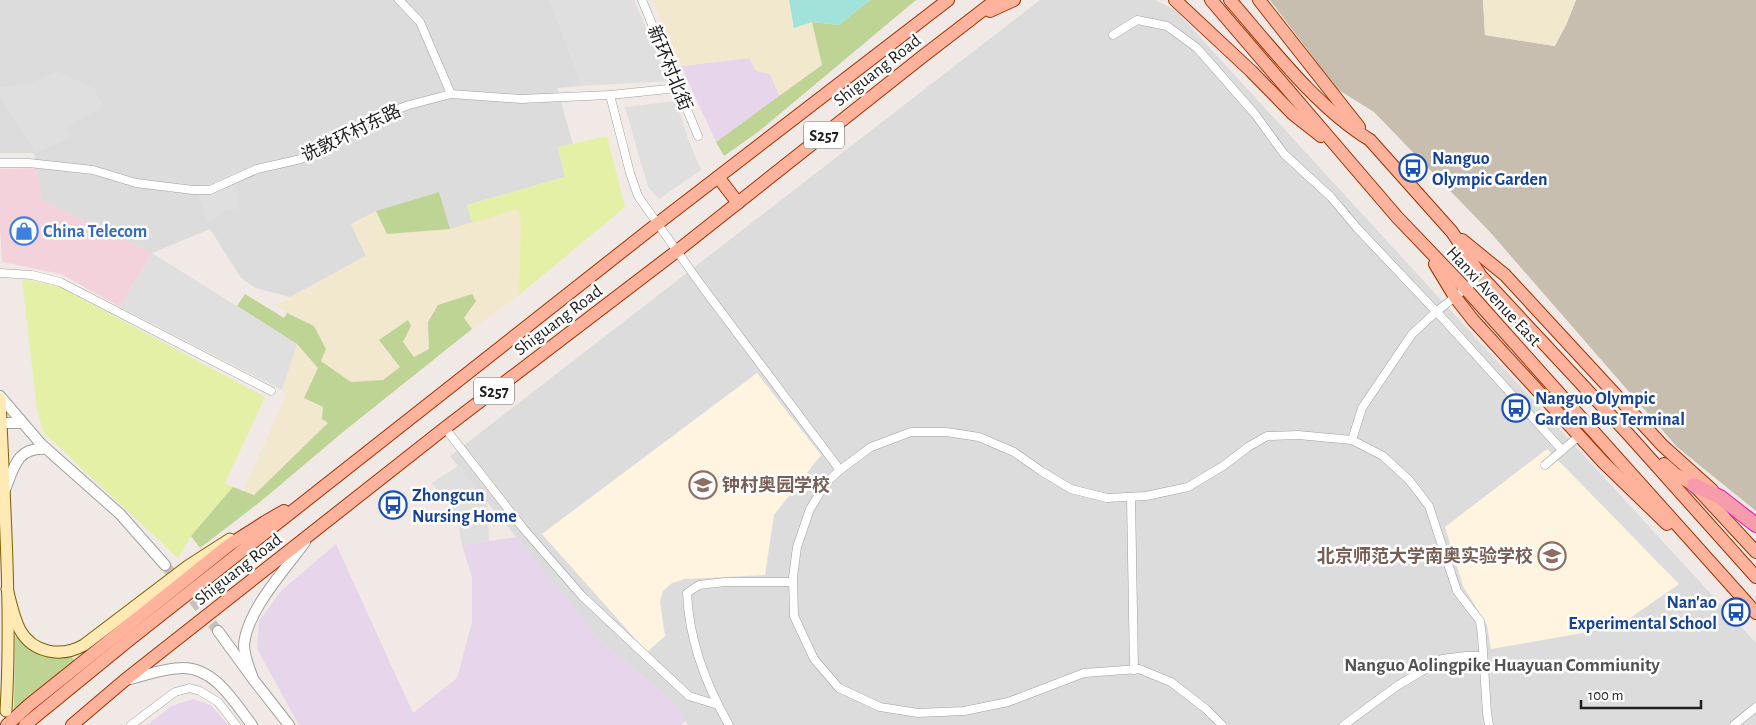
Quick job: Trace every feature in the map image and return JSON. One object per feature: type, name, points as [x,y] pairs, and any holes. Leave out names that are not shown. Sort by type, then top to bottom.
[{"type":"highway","points":[[1694,485],[1720,497],[1756,525]]},
{"type":"main road","name":"Shiguang Road","points":[[72,725],[125,680],[445,428],[677,251],[996,0]]},
{"type":"main road","points":[[972,19],[1014,0]]},
{"type":"main road","points":[[1175,0],[1293,114],[1343,154]]},
{"type":"main road","name":"Hanxi Avenue East","points":[[1210,0],[1426,248],[1465,288],[1756,612]]},
{"type":"main road","name":"Hanxi Avenue East","points":[[1230,0],[1324,104],[1356,132],[1370,140],[1452,232],[1481,276],[1756,577]]},
{"type":"main road","points":[[1259,0],[1370,140]]},
{"type":"main road","name":"Shiguang Road","points":[[25,725],[129,640],[657,224],[946,1]]},
{"type":"main road","points":[[718,177],[738,203]]},
{"type":"main road","points":[[1452,232],[1505,275],[1663,446],[1720,497]]},
{"type":"main road","points":[[1426,248],[1455,297],[1473,320],[1623,483],[1676,532],[1710,560]]},
{"type":"main road","points":[[1520,349],[1535,335]]},
{"type":"main road","points":[[0,397],[5,490],[7,589],[6,711]]},
{"type":"main road","points":[[1598,403],[1675,474],[1694,485],[1756,552]]},
{"type":"main road","points":[[7,589],[20,630],[30,643],[47,652],[68,652],[84,645],[223,543],[317,493]]},
{"type":"main road","points":[[7,725],[29,705],[229,545],[265,522]]},
{"type":"street","points":[[400,0],[420,22],[451,94]]},
{"type":"street","name":"新环村北街","points":[[642,0],[698,136]]},
{"type":"street","points":[[1113,35],[1137,20],[1167,26],[1197,48],[1255,114],[1284,154],[1331,197],[1357,228],[1562,450]]},
{"type":"street","name":"诜敦环村东路","points":[[0,163],[29,163],[93,170],[136,183],[193,190],[210,190],[257,169],[301,159],[376,117],[409,105],[451,94],[521,99],[610,95],[678,88]]},
{"type":"street","points":[[610,95],[630,173],[638,196],[840,470]]},
{"type":"street","points":[[0,273],[32,275],[60,282],[271,391]]},
{"type":"street","points":[[1352,440],[1362,408],[1412,334],[1481,276]]},
{"type":"street","points":[[0,397],[46,449],[120,514],[165,565]]},
{"type":"street","points":[[0,423],[22,424]]},
{"type":"street","points":[[445,428],[524,528],[582,596],[689,696],[718,705]]},
{"type":"street","points":[[1222,725],[1171,682],[1139,669],[1084,673],[1008,702],[964,711],[918,713],[880,707],[839,688],[814,659],[794,616],[793,582],[797,546],[810,509],[826,483],[840,470],[871,447],[911,432],[946,432],[979,436],[1014,452],[1071,489],[1108,498],[1146,496],[1188,487],[1223,466],[1266,436],[1298,435],[1352,440],[1383,456],[1410,480],[1429,506],[1457,591],[1480,621],[1487,713],[1490,725]]},
{"type":"street","points":[[1545,465],[1579,436]]},
{"type":"street","points":[[5,490],[15,465],[22,454],[32,449],[46,449]]},
{"type":"street","points":[[1131,497],[1134,670]]},
{"type":"street","points":[[253,679],[244,645],[249,627],[258,606],[270,587],[312,533]]},
{"type":"street","points":[[730,725],[718,705],[696,652],[688,610],[688,593],[699,585],[725,582],[793,582]]},
{"type":"street","points":[[218,631],[290,725]]},
{"type":"street","points":[[1344,725],[1397,686],[1442,659],[1483,656]]},
{"type":"street","points":[[125,680],[172,669],[184,668],[199,671],[217,682],[252,725]]},
{"type":"street","points":[[131,725],[176,692],[190,688],[200,691],[218,702],[236,725]]},
{"type":"street","points":[[1734,725],[1756,707]]},
{"type":"shaded area","points":[[0,0],[550,0],[582,86],[557,88],[573,144],[558,148],[565,177],[467,205],[472,223],[450,229],[439,192],[376,211],[351,224],[366,256],[290,297],[255,288],[241,278],[210,229],[152,253],[42,200],[34,153],[0,153]]},
{"type":"shaded area","points":[[550,0],[634,0],[668,81],[582,86]]},
{"type":"shaded area","points":[[653,0],[789,0],[794,28],[812,22],[822,65],[780,97],[770,74],[756,71],[749,58],[681,66]]},
{"type":"shaded area","points":[[1040,0],[1155,0],[1175,10],[1756,643],[1756,725],[688,725],[674,703],[600,640],[450,456]]},
{"type":"shaded area","points":[[1270,0],[1483,0],[1485,35],[1554,46],[1566,25],[1576,0],[1756,0],[1756,511],[1677,447],[1490,232],[1374,112],[1337,89]]},
{"type":"shaded area","points":[[1483,0],[1576,0],[1555,46],[1485,35]]},
{"type":"shaded area","points":[[750,58],[770,74],[780,97],[716,142],[681,66]]},
{"type":"shaded area","points":[[57,71],[95,89],[103,107],[67,127],[71,138],[35,153],[0,96],[0,87],[30,83]]},
{"type":"shaded area","points":[[676,101],[688,139],[701,170],[659,199],[648,187],[625,107]]},
{"type":"shaded area","points":[[37,168],[42,200],[152,253],[120,307],[61,274],[2,262],[0,169]]},
{"type":"shaded area","points":[[235,171],[240,208],[224,211],[208,224],[195,186],[213,183]]},
{"type":"shaded area","points":[[517,209],[521,219],[519,295],[472,329],[464,318],[476,301],[428,322],[429,349],[414,357],[402,342],[411,326],[408,321],[380,340],[400,367],[383,380],[351,382],[321,361],[314,326],[275,306],[366,256],[351,224],[376,211],[387,233],[450,229]]},
{"type":"shaded area","points":[[152,253],[297,344],[282,390],[120,307]]},
{"type":"shaded area","points":[[297,344],[318,368],[323,407],[328,423],[254,495],[243,491],[287,394],[282,390]]},
{"type":"shaded area","name":"钟村奥园学校","points":[[757,373],[821,455],[774,515],[765,575],[685,579],[672,583],[663,591],[660,602],[665,636],[647,652],[542,534]]},
{"type":"shaded area","name":"北京师范大学南奥实验学校","points":[[1547,449],[1679,584],[1617,627],[1491,649],[1487,625],[1463,586],[1445,527]]},
{"type":"shaded area","points":[[458,466],[487,500],[489,541],[462,545],[457,516],[432,483]]},
{"type":"shaded area","points":[[517,537],[600,640],[674,703],[686,720],[681,725],[299,725],[257,649],[259,621],[282,590],[336,544],[413,713],[457,678],[472,622],[472,578],[462,545]]},
{"type":"shaded area","points":[[193,699],[211,705],[228,725],[147,725],[172,706]]},
{"type":"green space","points":[[870,0],[916,0],[758,132],[724,156],[716,142],[822,65],[812,22],[839,25]]},
{"type":"green space","points":[[607,136],[625,207],[519,295],[521,219],[517,209],[472,223],[467,205],[565,177],[558,147]]},
{"type":"green space","points":[[439,192],[450,229],[387,234],[376,211]]},
{"type":"green space","points":[[22,279],[58,286],[265,397],[225,483],[233,487],[191,536],[178,558],[44,433],[37,411]]},
{"type":"green space","points":[[245,294],[284,318],[287,313],[314,326],[326,349],[321,361],[351,382],[383,380],[400,367],[379,340],[408,320],[411,326],[403,342],[414,357],[429,349],[428,322],[438,305],[472,294],[476,301],[464,318],[472,329],[343,432],[260,502],[200,548],[191,536],[233,487],[254,495],[328,423],[322,419],[323,407],[304,398],[318,368],[297,344],[237,306]]},
{"type":"green space","points":[[15,637],[19,637],[30,648],[42,655],[55,657],[71,656],[75,661],[14,712]]},
{"type":"water","points":[[789,0],[870,0],[839,25],[812,22],[794,28]]},
{"type":"tunnel","points":[[165,565],[218,631]]},
{"type":"place","name":"Nanguo Olympic Garden","points":[[1413,168]]},
{"type":"place","name":"China Telecom","points":[[24,231]]},
{"type":"place","name":"Nanguo Olympic Garden Bus Terminal","points":[[1516,408]]},
{"type":"place","name":"钟村奥园学校","points":[[703,485]]},
{"type":"place","name":"Zhongcun Nursing Home","points":[[393,505]]},
{"type":"place","name":"北京师范大学南奥实验学校","points":[[1552,556]]},
{"type":"place","name":"Nan'ao Experimental School","points":[[1736,612]]},
{"type":"district","name":"Nanguo Aolingpike Huayuan Commiunity","points":[[1502,664]]}]
